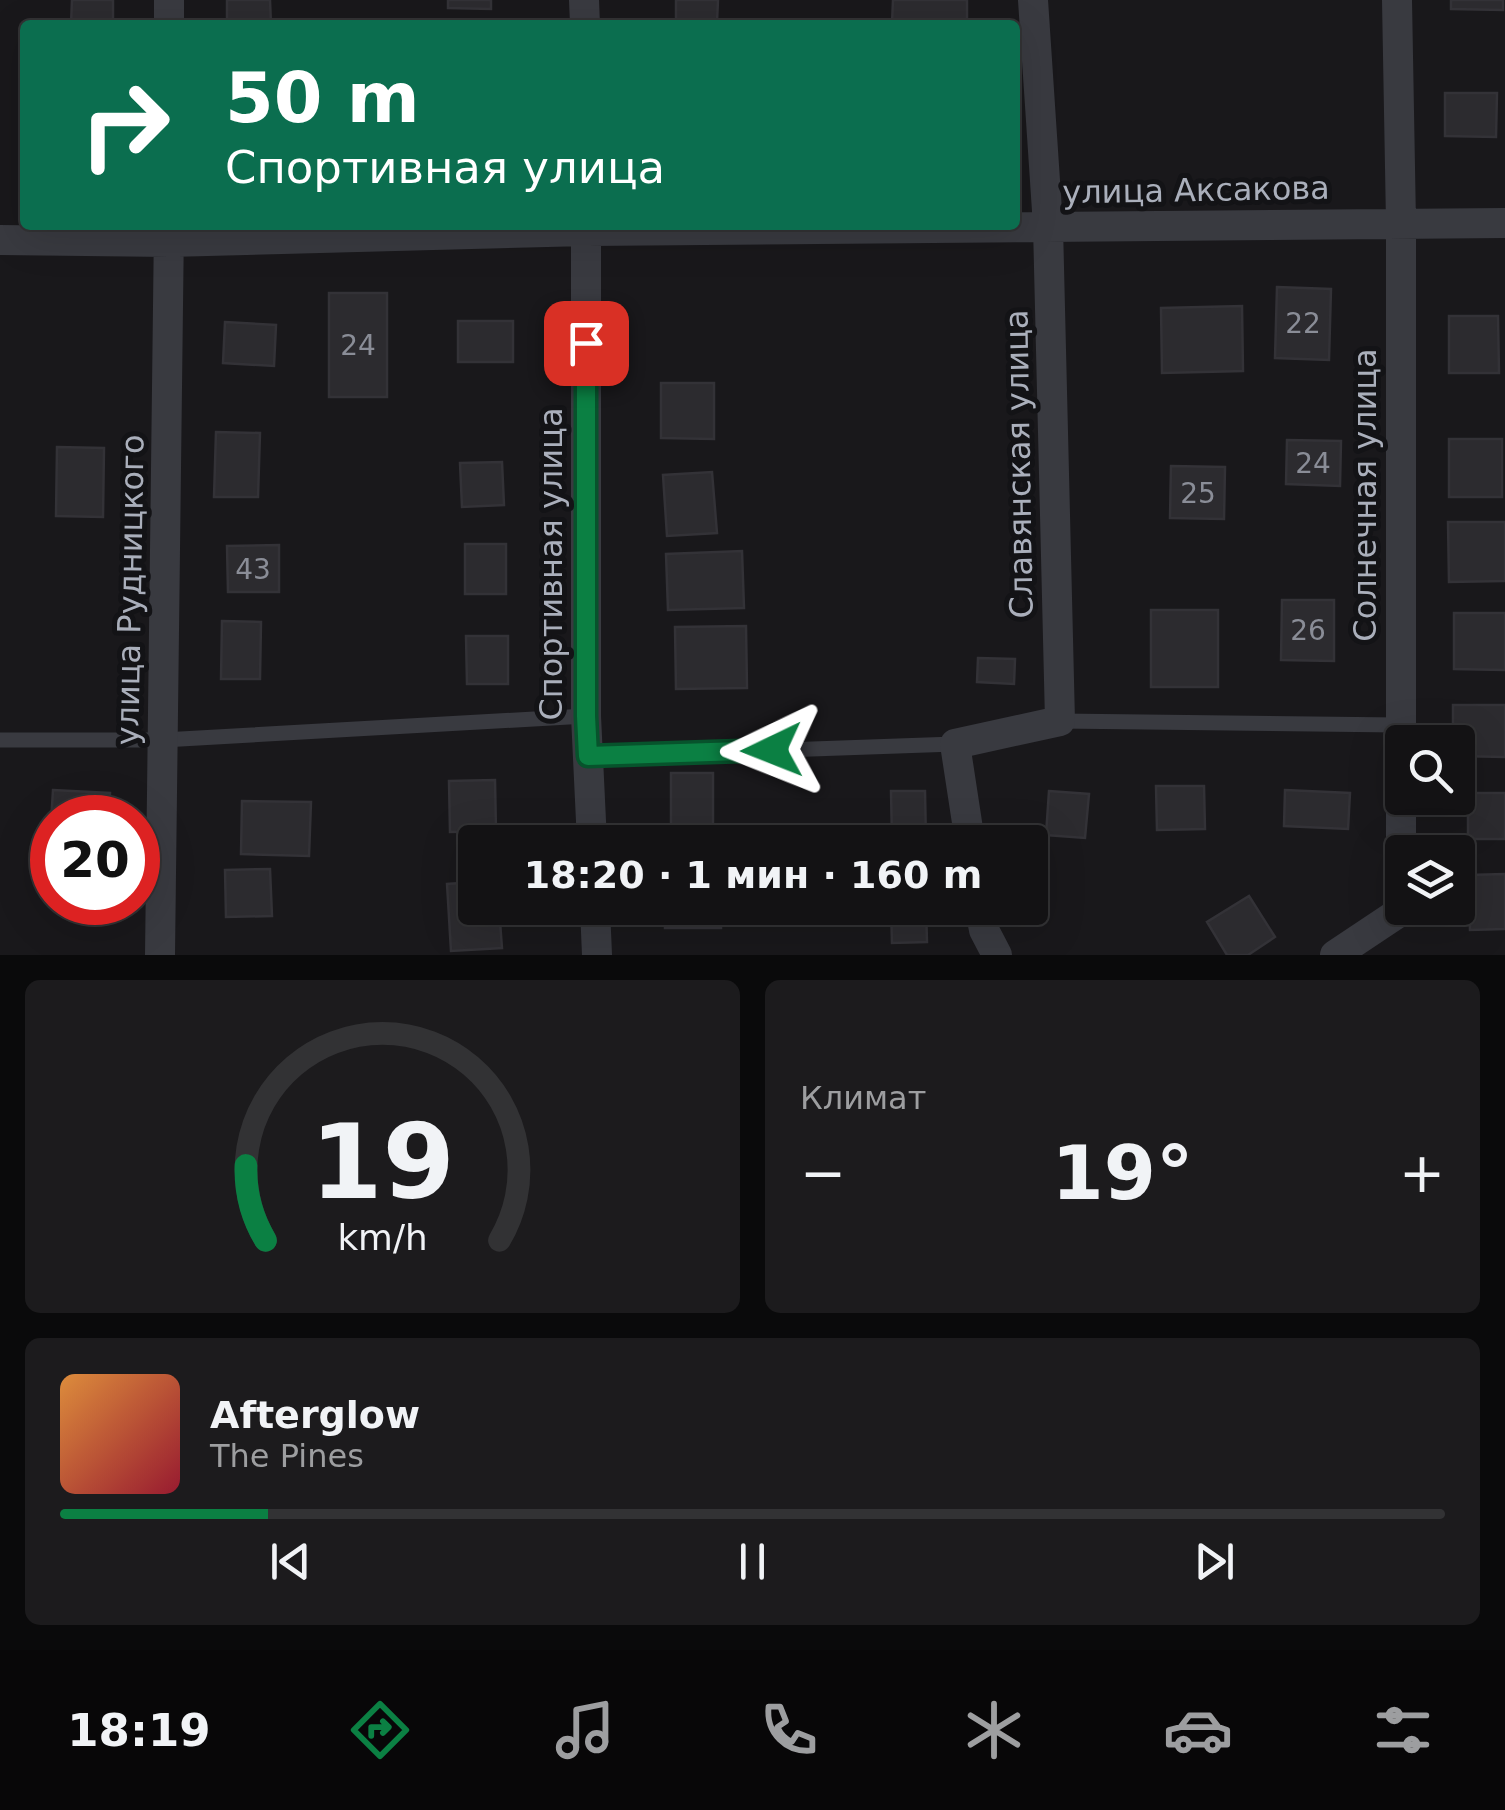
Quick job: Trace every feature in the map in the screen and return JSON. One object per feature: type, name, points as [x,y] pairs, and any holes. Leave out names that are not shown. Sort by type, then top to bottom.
[{"type":"street","name":"Славянская улица","points":[[1033,0],[1048,226],[1060,721]]},
{"type":"street","name":"Солнечная улица","points":[[1397,0],[1402,223],[1399,725]]},
{"type":"street","name":"улица Аксакова","points":[[1020,226],[1505,223]]},
{"type":"street","name":"улица Аксакова","points":[[0,240],[447,230]]},
{"type":"street","name":"Спортивная улица","points":[[586,230],[586,716],[591,825]]},
{"type":"street","name":"улица Рудницкого","points":[[160,955],[169,234]]},
{"type":"street","points":[[968,825],[956,744],[1060,721]]},
{"type":"street","name":"Солнечная улица","points":[[1335,955],[1400,911],[1399,815]]},
{"type":"street","points":[[596,925],[597,955]]},
{"type":"street","points":[[983,925],[996,955]]},
{"type":"lane","points":[[0,740],[164,740],[586,716]]},
{"type":"lane","points":[[1060,721],[1399,725]]},
{"type":"lane","points":[[588,756],[956,744]]},
{"type":"building","points":[[72,0],[113,0],[113,20],[71,20]]},
{"type":"building","points":[[227,0],[270,0],[271,20],[227,20]]},
{"type":"building","points":[[448,0],[491,0],[491,9],[448,8]]},
{"type":"building","points":[[676,0],[718,0],[717,20],[676,20]]},
{"type":"building","points":[[893,0],[967,0],[967,20],[892,20]]},
{"type":"building","points":[[1451,0],[1503,0],[1503,10],[1451,9]]},
{"type":"building","points":[[1445,93],[1497,93],[1496,137],[1445,136]]},
{"type":"building","points":[[1277,287],[1331,289],[1329,360],[1275,358]]},
{"type":"building","points":[[329,293],[387,293],[387,397],[329,397]]},
{"type":"building","points":[[1242,306],[1243,371],[1162,373],[1161,308]]},
{"type":"building","points":[[1449,316],[1498,316],[1499,373],[1449,373]]},
{"type":"building","points":[[458,321],[513,321],[513,362],[458,362]]},
{"type":"building","points":[[225,322],[276,325],[274,366],[223,363]]},
{"type":"building","points":[[661,383],[714,383],[714,439],[661,438]]},
{"type":"building","points":[[216,432],[260,433],[258,497],[214,497]]},
{"type":"building","points":[[1449,439],[1502,439],[1502,497],[1449,497]]},
{"type":"building","points":[[1287,440],[1341,441],[1340,486],[1286,484]]},
{"type":"building","points":[[57,447],[104,448],[103,517],[56,516]]},
{"type":"building","points":[[502,462],[504,505],[462,507],[460,463]]},
{"type":"building","points":[[1171,466],[1225,467],[1224,519],[1170,518]]},
{"type":"building","points":[[712,472],[717,533],[667,536],[663,475]]},
{"type":"building","points":[[1448,522],[1505,522],[1505,581],[1449,582]]},
{"type":"building","points":[[465,544],[506,544],[506,594],[465,594]]},
{"type":"building","points":[[279,545],[279,592],[228,592],[227,546]]},
{"type":"building","points":[[742,551],[744,608],[668,610],[666,554]]},
{"type":"building","points":[[1282,600],[1334,600],[1334,661],[1281,660]]},
{"type":"building","points":[[1151,610],[1218,610],[1218,687],[1151,687]]},
{"type":"building","points":[[1454,613],[1505,613],[1505,670],[1454,669]]},
{"type":"building","points":[[222,621],[261,622],[260,679],[221,679]]},
{"type":"building","points":[[746,626],[747,688],[676,689],[675,627]]},
{"type":"building","points":[[466,636],[508,636],[508,684],[467,684]]},
{"type":"building","points":[[978,658],[1015,659],[1014,684],[977,682]]},
{"type":"building","points":[[1453,705],[1505,705],[1505,757],[1475,756],[1475,725],[1453,725]]},
{"type":"building","points":[[671,773],[713,773],[713,825],[671,825]]},
{"type":"building","points":[[495,780],[496,825],[458,825],[458,832],[450,832],[449,781]]},
{"type":"building","points":[[1156,786],[1204,786],[1205,829],[1157,830]]},
{"type":"building","points":[[53,790],[110,793],[110,795],[53,795]]},
{"type":"building","points":[[1285,790],[1350,793],[1348,829],[1284,826]]},
{"type":"building","points":[[891,791],[925,791],[926,825],[892,825]]},
{"type":"building","points":[[1049,791],[1089,794],[1085,838],[1048,835]]},
{"type":"building","points":[[1475,793],[1505,793],[1505,839],[1475,839],[1475,835],[1468,835],[1468,815],[1475,815]]},
{"type":"building","points":[[242,801],[311,802],[309,856],[241,854]]},
{"type":"building","points":[[270,869],[272,916],[226,917],[225,870]]},
{"type":"building","points":[[1505,874],[1505,929],[1470,930],[1470,925],[1475,925],[1475,875]]},
{"type":"building","points":[[458,883],[458,925],[500,925],[502,948],[451,951],[447,884]]},
{"type":"building","points":[[1249,896],[1275,937],[1248,955],[1227,955],[1207,922]]},
{"type":"building","points":[[665,925],[721,925],[721,928]]},
{"type":"building","points":[[891,925],[926,925],[927,942],[892,943]]},
{"type":"route","points":[[586,343],[588,756],[772,750]]}]
